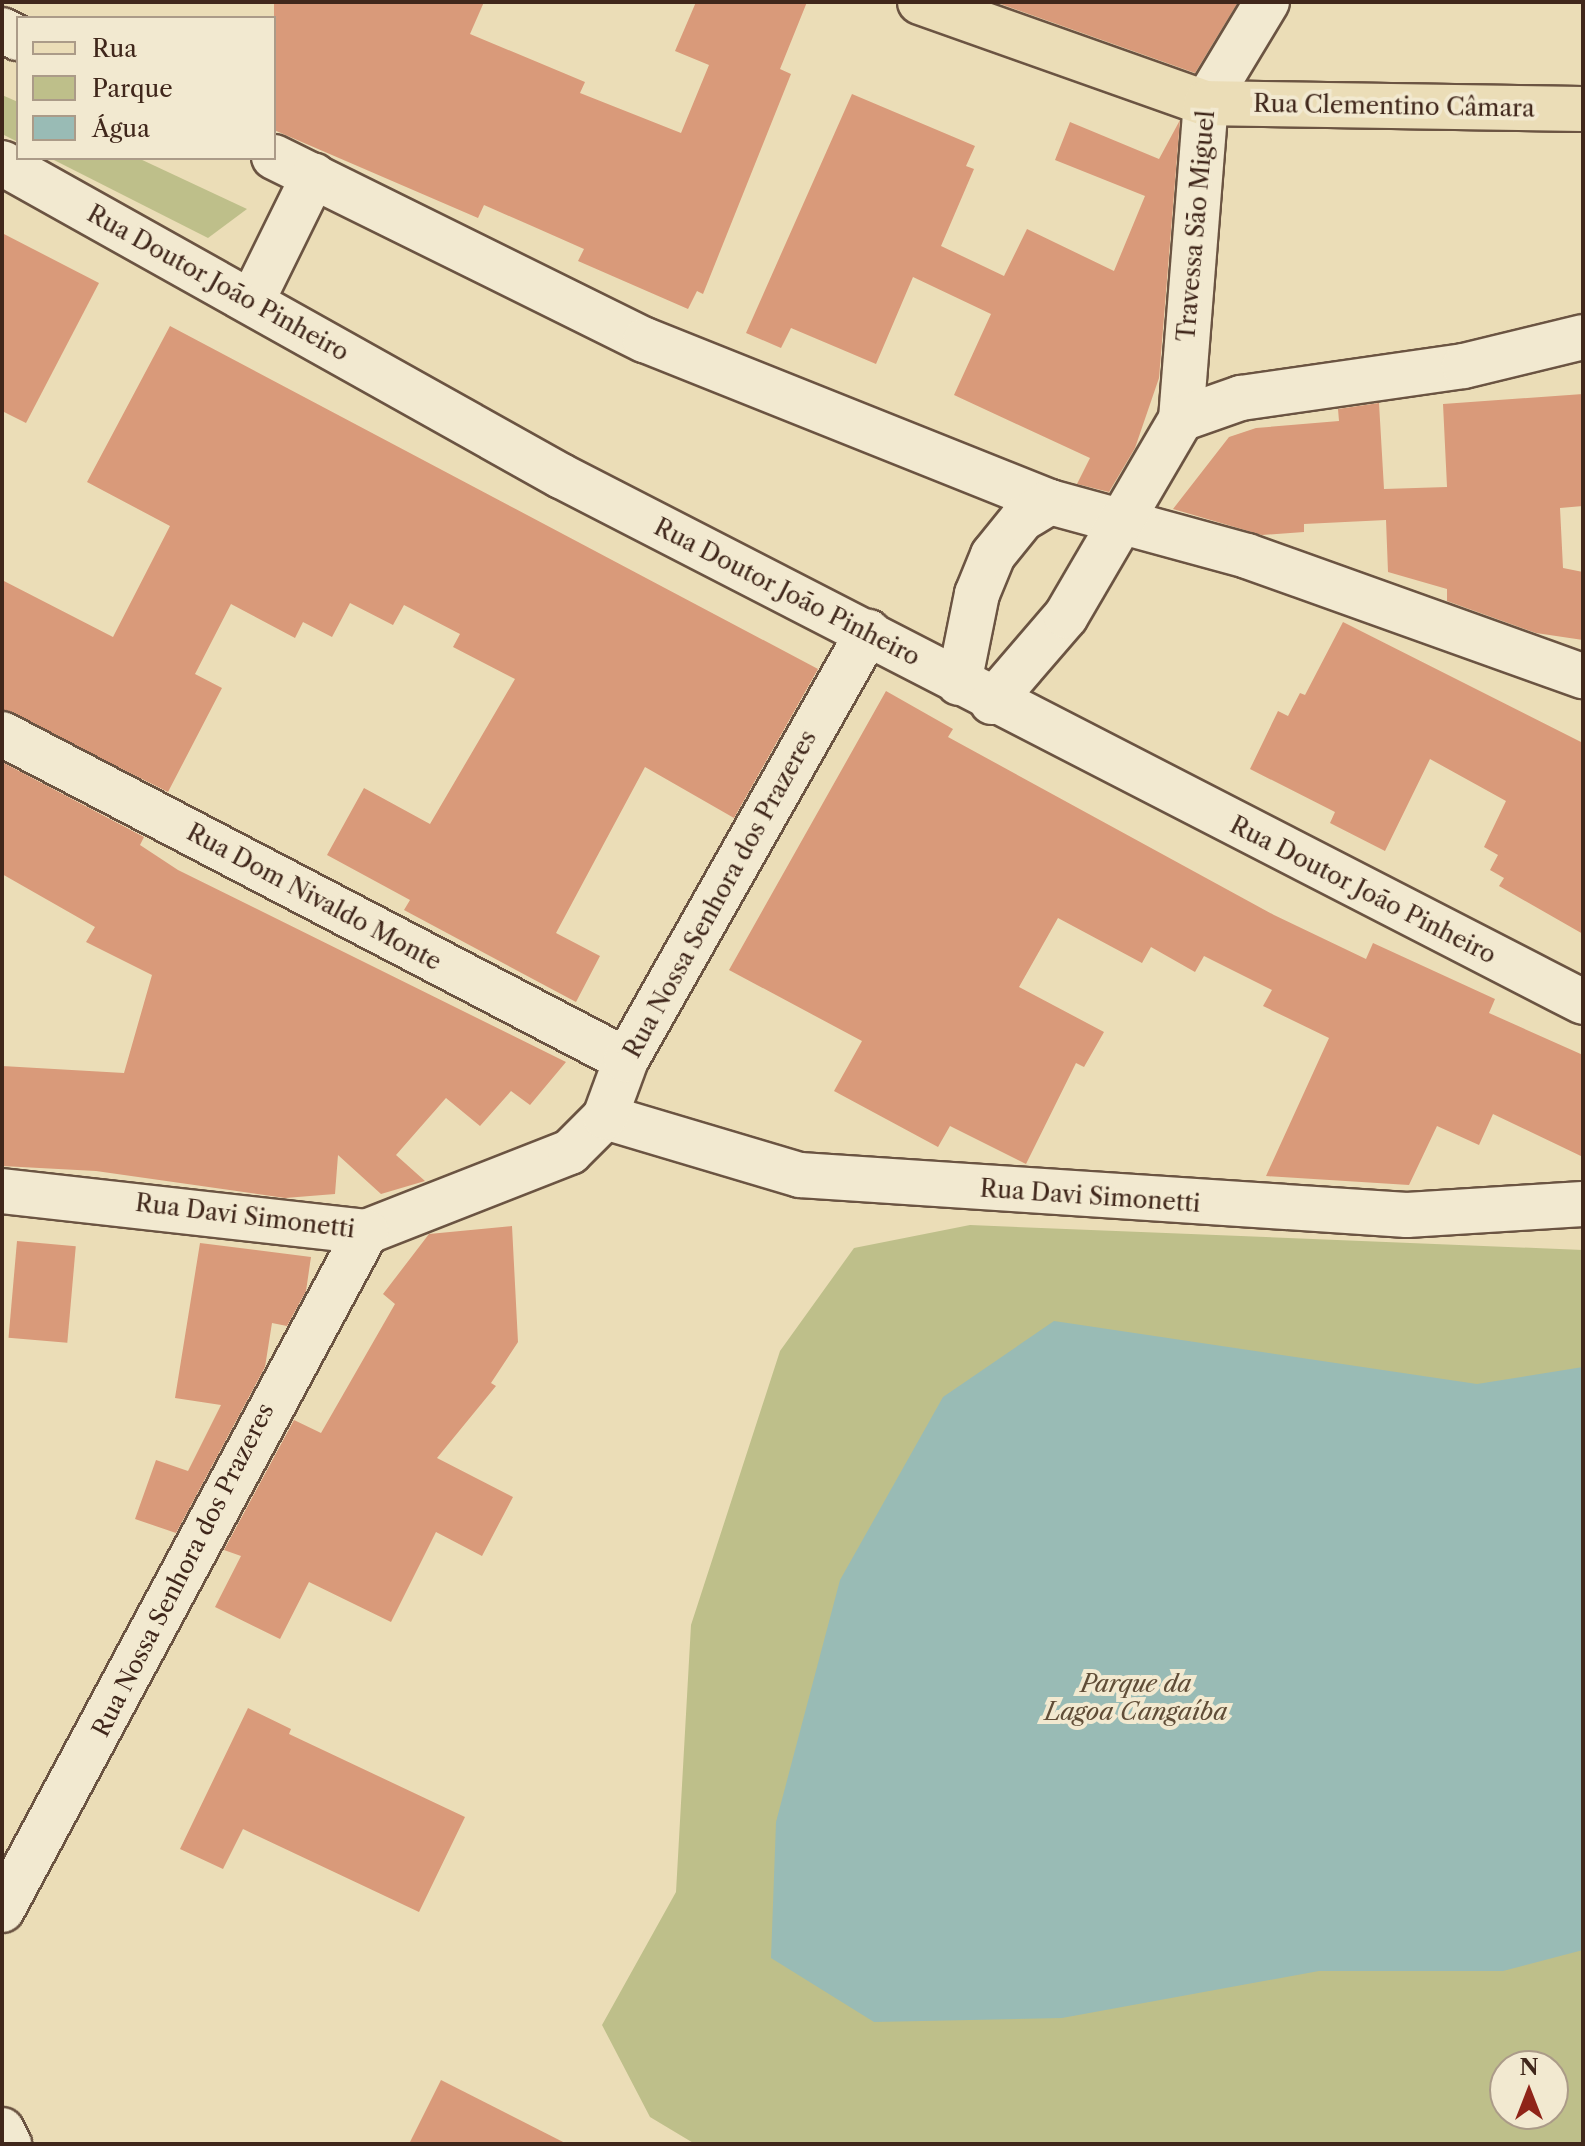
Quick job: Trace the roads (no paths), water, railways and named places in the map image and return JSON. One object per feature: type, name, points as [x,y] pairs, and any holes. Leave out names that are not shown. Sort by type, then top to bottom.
[{"type":"main road","name":"Rua Clementino Câmara","points":[[920,2],[1206,103],[1583,109]]},
{"type":"street","name":"Travessa São Miguel","points":[[1181,419],[1206,103],[1267,2]]},
{"type":"street","points":[[276,158],[645,340],[1050,502],[1359,593],[1583,676]]},
{"type":"street","name":"Rua Doutor João Pinheiro","points":[[2,163],[561,476],[1583,1002]]},
{"type":"street","points":[[252,301],[314,175]]},
{"type":"street","points":[[976,692],[1066,616],[1181,419],[1254,396],[1464,366],[1583,337]]},
{"type":"street","points":[[976,692],[977,594],[993,555],[1022,519],[1050,502]]},
{"type":"street","name":"Rua Nossa Senhora dos Prazeres","points":[[570,1152],[605,1117],[626,1060],[868,632]]},
{"type":"street","name":"Rua Dom Nivaldo Monte","points":[[2,734],[626,1060]]},
{"type":"street","name":"Rua Davi Simonetti","points":[[605,1117],[800,1175],[1407,1215],[1583,1204]]},
{"type":"street","name":"Rua Davi Simonetti","points":[[2,1191],[366,1232],[570,1152]]},
{"type":"street","name":"Rua Nossa Senhora dos Prazeres","points":[[2,1910],[366,1232]]},
{"type":"street","points":[[2,2130],[9,2144]]},
{"type":"water","points":[[1054,1321],[1477,1384],[1583,1367],[1583,1950],[1503,1971],[1319,1971],[1062,2018],[874,2022],[771,1958],[776,1822],[840,1580],[943,1397]]},
{"type":"park label","name":"Parque da Lagoa Cangaíba","points":[[1136,1698]]}]
